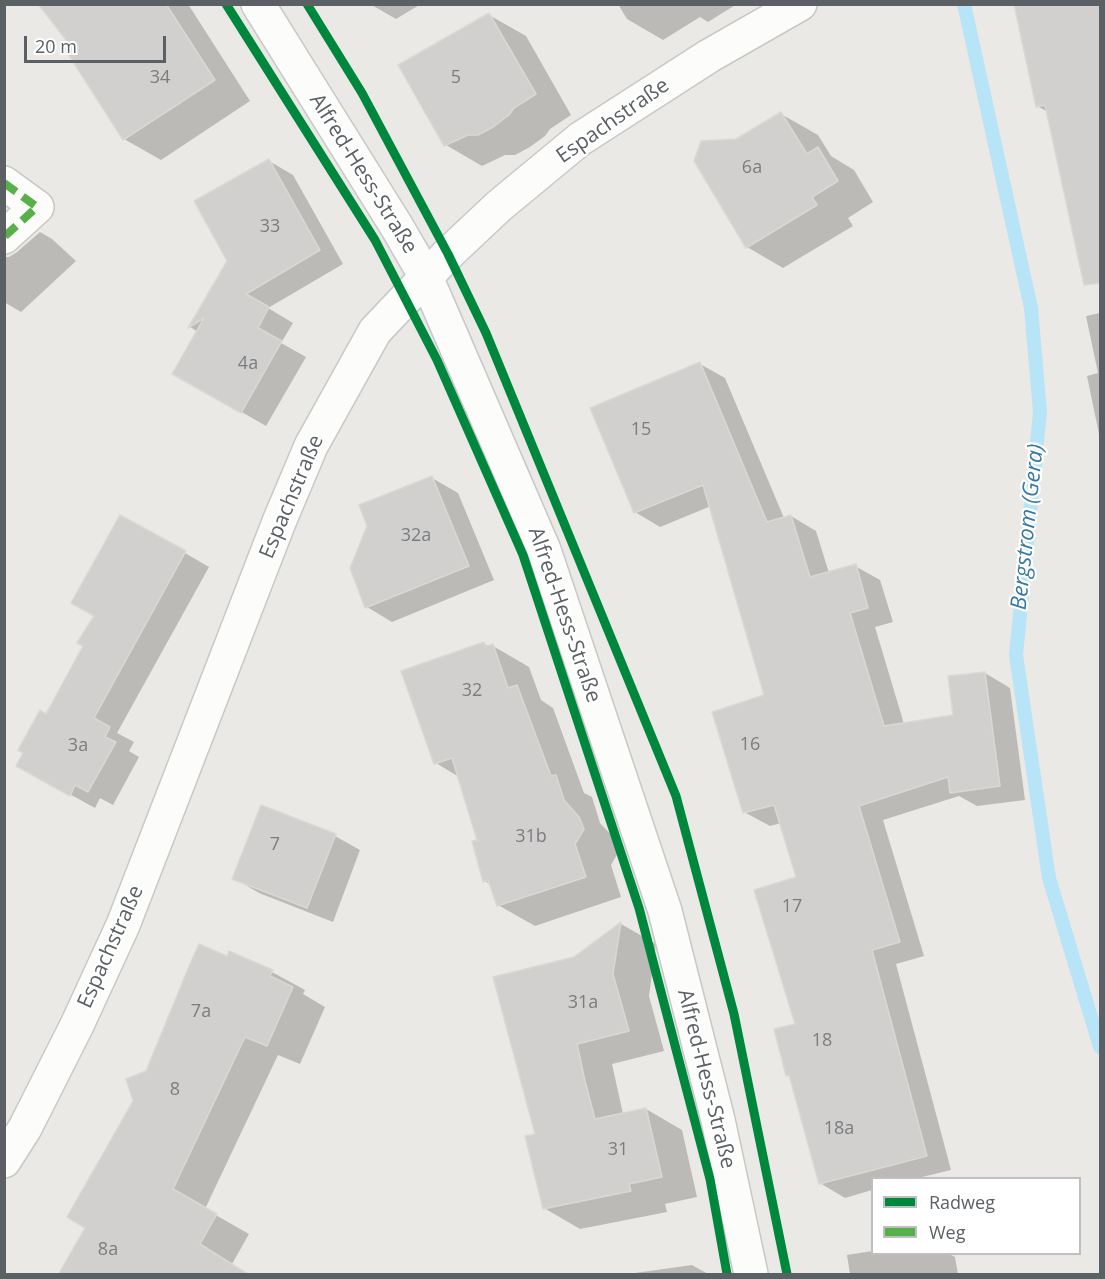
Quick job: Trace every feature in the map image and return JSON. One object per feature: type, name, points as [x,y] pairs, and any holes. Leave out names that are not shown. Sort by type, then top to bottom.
[{"type":"street","name":"Alfred-Hess-Straße","points":[[258,4],[426,277],[544,550],[665,911],[718,1120],[750,1275]]},
{"type":"street","name":"Espachstraße","points":[[4,1161],[25,1128],[123,925],[279,522],[311,446],[375,332],[447,254],[499,206],[580,139],[710,56],[800,4]]},
{"type":"street","points":[[4,183],[37,207],[4,237]]},
{"type":"building","points":[[38,4],[166,4],[215,80],[123,140],[65,49],[70,45]]},
{"type":"building","points":[[1014,4],[1101,4],[1101,283],[1084,285],[1045,105],[1036,107]]},
{"type":"building","points":[[489,13],[536,94],[514,108],[509,115],[493,127],[478,135],[468,135],[444,146],[398,65]]},
{"type":"building","points":[[781,112],[807,154],[818,147],[838,181],[812,197],[817,205],[746,248],[694,161],[701,141],[736,139]]},
{"type":"building","points":[[269,159],[320,250],[246,294],[269,307],[258,328],[282,341],[241,413],[172,374],[204,318],[188,328],[227,261],[194,201]]},
{"type":"building","points":[[700,362],[767,522],[791,515],[810,577],[856,564],[868,608],[850,613],[884,726],[953,715],[948,676],[985,672],[1000,786],[950,793],[948,777],[859,806],[900,942],[872,950],[927,1156],[819,1184],[774,1029],[795,1024],[754,890],[796,877],[774,805],[743,813],[712,712],[764,695],[703,485],[634,513],[590,408]]},
{"type":"building","points":[[432,476],[469,566],[365,608],[350,568],[367,526],[359,505]]},
{"type":"building","points":[[120,515],[186,551],[94,718],[110,727],[105,737],[116,742],[88,792],[75,785],[70,796],[16,766],[23,753],[18,750],[40,710],[46,714],[83,646],[77,643],[94,616],[71,603]]},
{"type":"building","points":[[484,642],[485,647],[493,644],[508,688],[517,685],[551,776],[556,775],[564,800],[579,817],[584,829],[575,844],[586,877],[497,906],[488,880],[483,882],[472,841],[477,840],[452,758],[434,764],[401,671]]},
{"type":"building","points":[[261,805],[336,834],[307,908],[232,879]]},
{"type":"building","points":[[621,922],[613,974],[629,1031],[577,1044],[595,1119],[646,1108],[662,1177],[629,1184],[631,1191],[543,1209],[525,1136],[535,1134],[493,977],[574,957]]},
{"type":"building","points":[[199,944],[227,956],[229,951],[273,970],[270,976],[293,987],[267,1046],[245,1037],[173,1189],[217,1214],[200,1244],[249,1275],[58,1275],[85,1228],[67,1217],[133,1101],[126,1079],[146,1071]]},
{"type":"waterway","name":"Bergstrom (Gera)","points":[[964,4],[1031,308],[1040,412],[1016,655],[1049,878],[1100,1047]]},
{"type":"marked path","points":[[4,183],[37,207],[4,237]]},
{"type":"cycle path","points":[[226,4],[375,240],[437,360],[523,555],[639,908],[710,1179],[727,1274]]},
{"type":"cycle path","points":[[307,4],[362,93],[448,254],[486,333],[676,796],[734,1014],[787,1274]]}]
